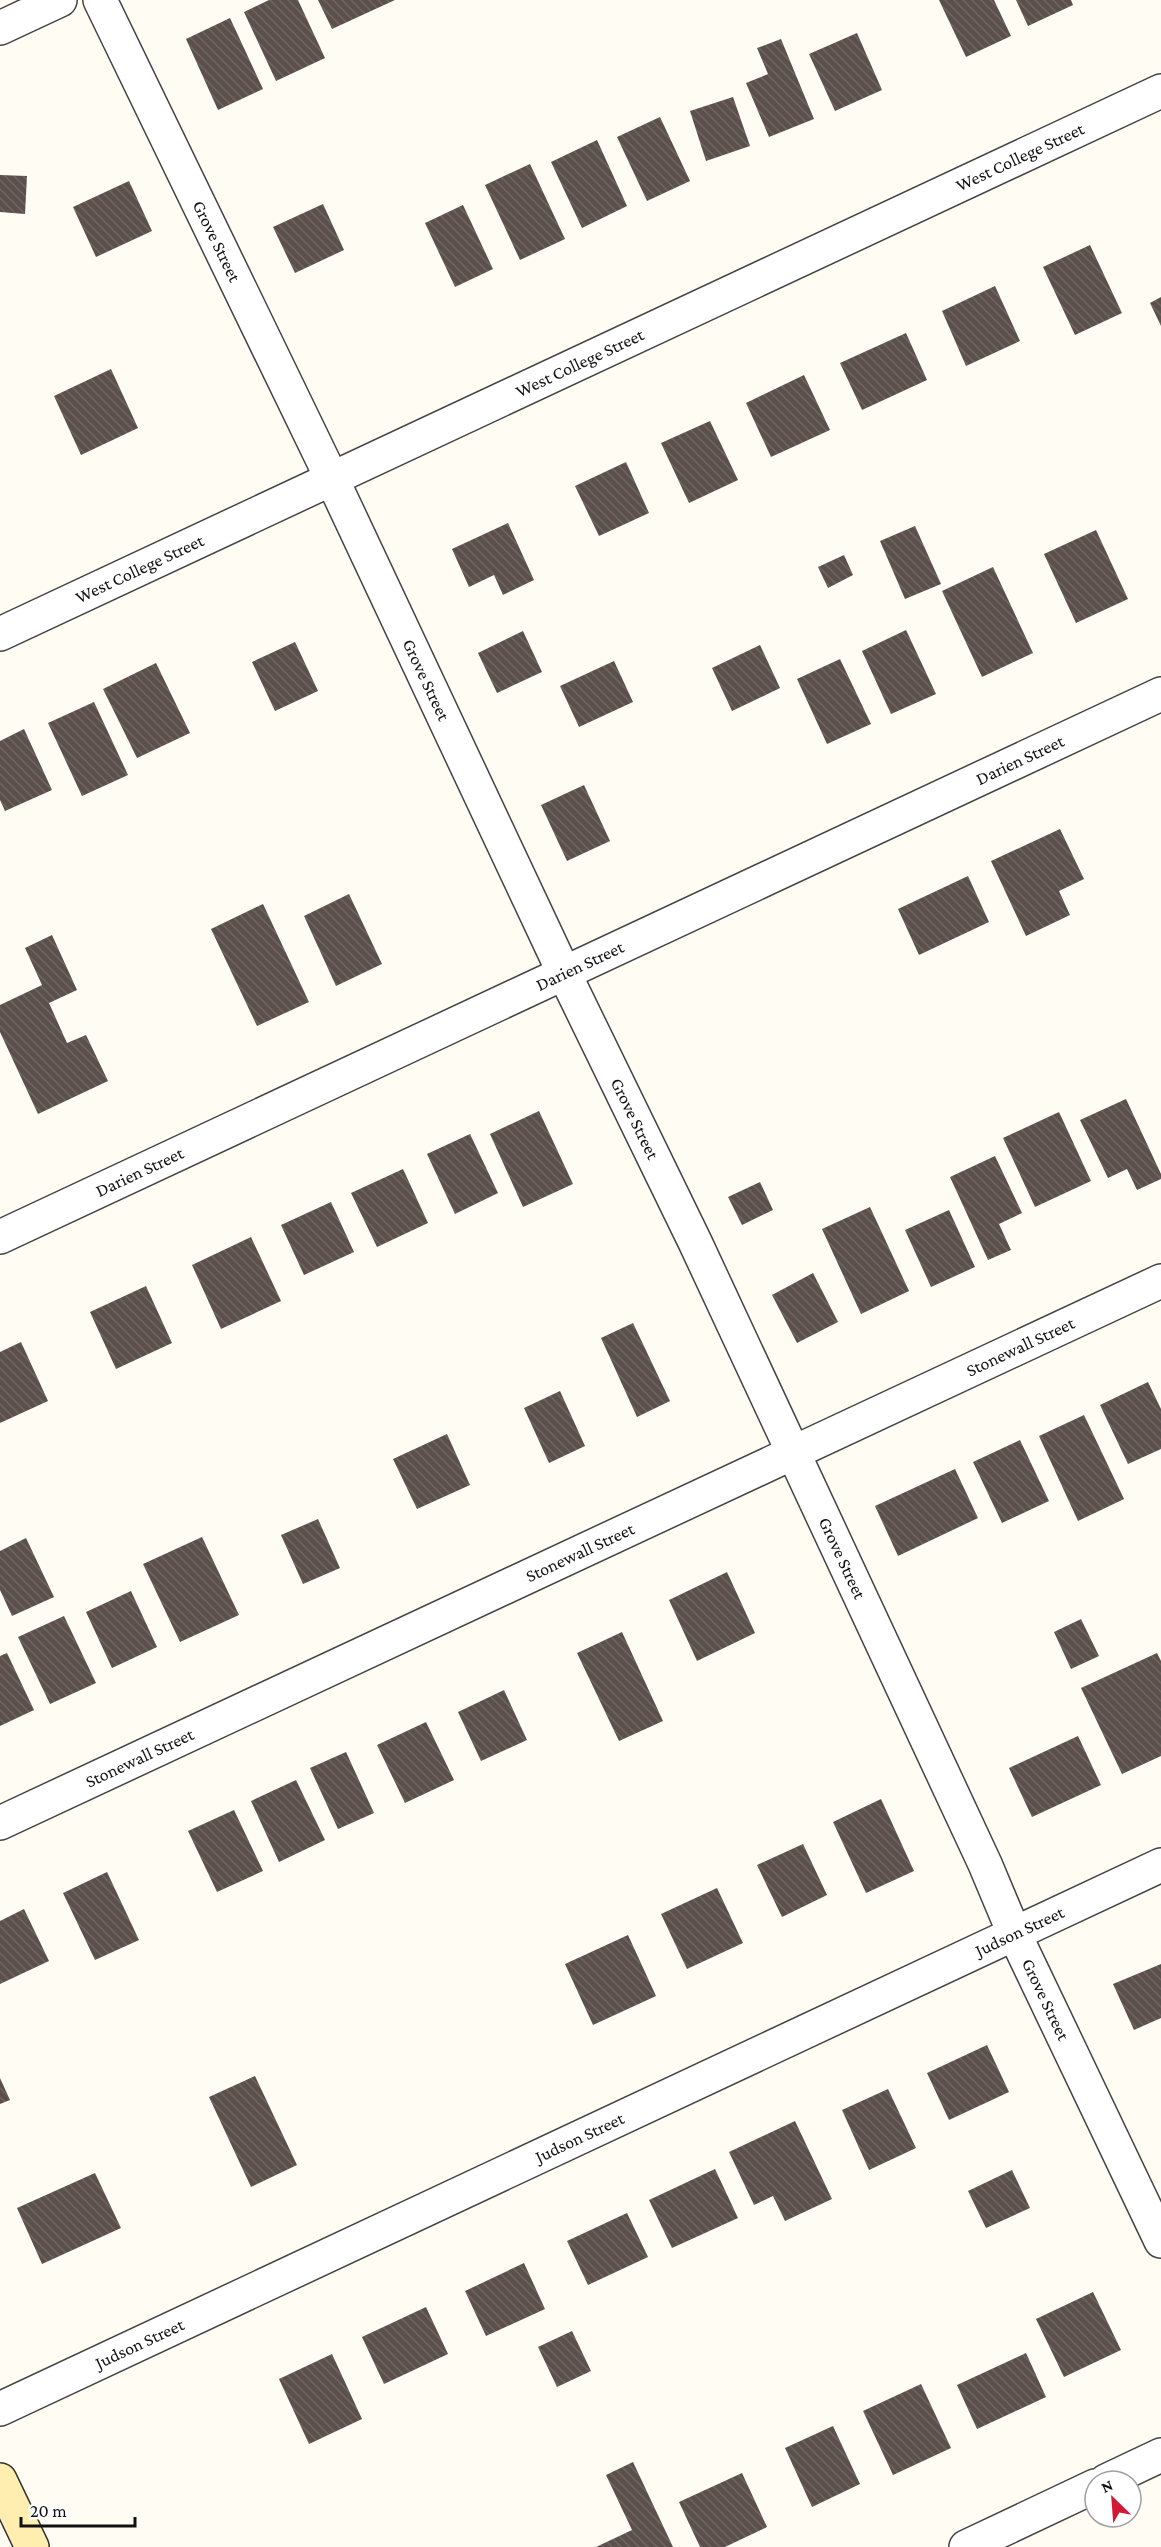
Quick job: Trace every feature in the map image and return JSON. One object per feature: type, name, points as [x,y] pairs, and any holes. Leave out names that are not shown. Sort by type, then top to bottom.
[{"type":"main road","points":[[0,2480],[32,2547]]},
{"type":"street","points":[[0,28],[60,0]]},
{"type":"street","name":"Grove Street","points":[[100,0],[332,479],[564,973],[695,1242],[985,1864],[1014,1933],[1161,2241]]},
{"type":"street","name":"West College Street","points":[[0,634],[1161,91]]},
{"type":"street","name":"Darien Street","points":[[0,1237],[1161,694]]},
{"type":"street","name":"Stonewall Street","points":[[0,1822],[1161,1281]]},
{"type":"street","name":"Judson Street","points":[[0,2409],[1161,1865]]},
{"type":"street","points":[[1131,2469],[1161,2455]]},
{"type":"street","points":[[966,2547],[1083,2492]]},
{"type":"building","points":[[269,0],[298,0],[325,58],[276,81],[244,12]]},
{"type":"building","points":[[318,0],[395,0],[332,29]]},
{"type":"building","points":[[939,0],[994,0],[1011,36],[966,57]]},
{"type":"building","points":[[1016,0],[1071,0],[1073,5],[1028,26]]},
{"type":"building","points":[[230,18],[263,89],[218,110],[186,39]]},
{"type":"building","points":[[857,33],[882,90],[835,111],[809,54]]},
{"type":"building","points":[[781,39],[814,119],[769,137],[746,83],[768,74],[757,48]]},
{"type":"building","points":[[733,97],[750,146],[706,161],[690,111]]},
{"type":"building","points":[[660,117],[690,181],[647,201],[617,137]]},
{"type":"building","points":[[597,140],[627,206],[582,228],[551,162]]},
{"type":"building","points":[[530,164],[565,239],[520,260],[485,185]]},
{"type":"building","points":[[0,175],[27,176],[25,214],[0,212]]},
{"type":"building","points":[[129,181],[152,231],[96,257],[73,207]]},
{"type":"building","points":[[323,204],[344,250],[295,273],[273,227]]},
{"type":"building","points":[[463,205],[493,269],[455,287],[425,223]]},
{"type":"building","points":[[1090,245],[1122,313],[1075,335],[1043,267]]},
{"type":"building","points":[[995,286],[1020,341],[966,366],[942,311]]},
{"type":"building","points":[[1161,297],[1161,326],[1150,303]]},
{"type":"building","points":[[906,333],[927,380],[862,410],[840,363]]},
{"type":"building","points":[[111,369],[138,428],[81,455],[54,396]]},
{"type":"building","points":[[804,375],[830,430],[771,457],[746,403]]},
{"type":"building","points":[[710,421],[738,480],[689,503],[661,443]]},
{"type":"building","points":[[626,462],[649,513],[599,536],[575,486]]},
{"type":"building","points":[[508,523],[534,580],[503,595],[494,575],[469,587],[452,549]]},
{"type":"building","points":[[915,526],[941,584],[905,599],[880,541]]},
{"type":"building","points":[[1096,530],[1128,599],[1076,623],[1044,554]]},
{"type":"building","points":[[844,555],[853,575],[828,588],[818,567]]},
{"type":"building","points":[[993,567],[1033,653],[982,677],[942,591]]},
{"type":"building","points":[[906,630],[936,694],[891,714],[862,651]]},
{"type":"building","points":[[523,631],[542,672],[497,693],[478,653]]},
{"type":"building","points":[[295,642],[318,691],[275,711],[252,662]]},
{"type":"building","points":[[760,645],[780,688],[732,711],[712,668]]},
{"type":"building","points":[[840,659],[871,724],[827,744],[797,679]]},
{"type":"building","points":[[614,661],[633,702],[579,727],[560,686]]},
{"type":"building","points":[[156,663],[190,733],[137,758],[103,689]]},
{"type":"building","points":[[94,702],[128,775],[82,796],[48,723]]},
{"type":"building","points":[[24,729],[52,790],[5,811],[0,800],[0,741]]},
{"type":"building","points":[[584,785],[610,841],[567,861],[541,805]]},
{"type":"building","points":[[1060,829],[1084,879],[1059,891],[1070,915],[1026,936],[991,861]]},
{"type":"building","points":[[968,876],[989,922],[919,955],[898,909]]},
{"type":"building","points":[[349,894],[382,964],[336,986],[304,916]]},
{"type":"building","points":[[263,904],[309,1002],[257,1026],[211,929]]},
{"type":"building","points":[[52,935],[77,990],[49,1003],[67,1043],[86,1035],[108,1081],[38,1114],[0,1032],[0,1005],[42,985],[25,948]]},
{"type":"building","points":[[1126,1099],[1161,1174],[1161,1179],[1137,1190],[1127,1169],[1108,1178],[1080,1120]]},
{"type":"building","points":[[539,1111],[573,1184],[523,1207],[490,1134]]},
{"type":"building","points":[[1059,1112],[1091,1181],[1035,1207],[1003,1138]]},
{"type":"building","points":[[470,1134],[498,1193],[455,1214],[427,1154]]},
{"type":"building","points":[[995,1156],[1022,1213],[999,1224],[1011,1250],[988,1260],[950,1177]]},
{"type":"building","points":[[403,1169],[428,1223],[377,1247],[351,1193]]},
{"type":"building","points":[[760,1182],[773,1210],[742,1225],[728,1197]]},
{"type":"building","points":[[331,1202],[354,1252],[304,1275],[281,1225]]},
{"type":"building","points":[[870,1207],[909,1291],[861,1314],[822,1229]]},
{"type":"building","points":[[949,1210],[975,1267],[931,1287],[905,1230]]},
{"type":"building","points":[[251,1237],[281,1301],[221,1329],[192,1265]]},
{"type":"building","points":[[813,1273],[838,1322],[797,1343],[772,1295]]},
{"type":"building","points":[[146,1286],[172,1343],[116,1369],[90,1312]]},
{"type":"building","points":[[633,1323],[670,1401],[637,1417],[601,1338]]},
{"type":"building","points":[[21,1342],[48,1401],[0,1423],[0,1352]]},
{"type":"building","points":[[1148,1382],[1161,1409],[1161,1449],[1128,1464],[1100,1405]]},
{"type":"building","points":[[560,1391],[585,1446],[549,1463],[524,1408]]},
{"type":"building","points":[[1084,1415],[1124,1499],[1078,1521],[1039,1436]]},
{"type":"building","points":[[447,1434],[470,1485],[417,1509],[393,1459]]},
{"type":"building","points":[[1020,1440],[1049,1501],[1002,1523],[973,1462]]},
{"type":"building","points":[[955,1469],[978,1518],[898,1556],[875,1506]]},
{"type":"building","points":[[318,1519],[340,1568],[303,1584],[281,1535]]},
{"type":"building","points":[[202,1537],[239,1615],[180,1642],[143,1564]]},
{"type":"building","points":[[26,1538],[54,1597],[12,1616],[0,1590],[0,1551]]},
{"type":"building","points":[[727,1572],[755,1633],[697,1661],[669,1600]]},
{"type":"building","points":[[131,1591],[157,1647],[112,1668],[86,1612]]},
{"type":"building","points":[[64,1616],[96,1683],[50,1704],[18,1637]]},
{"type":"building","points":[[1081,1619],[1099,1656],[1071,1669],[1054,1632]]},
{"type":"building","points":[[622,1632],[663,1721],[619,1741],[577,1653]]},
{"type":"building","points":[[7,1653],[34,1710],[0,1726],[0,1656]]},
{"type":"building","points":[[1157,1653],[1161,1661],[1161,1756],[1122,1774],[1081,1688]]},
{"type":"building","points":[[504,1690],[527,1740],[481,1761],[458,1712]]},
{"type":"building","points":[[426,1722],[454,1780],[405,1803],[377,1745]]},
{"type":"building","points":[[1078,1736],[1101,1785],[1032,1817],[1009,1768]]},
{"type":"building","points":[[346,1752],[374,1813],[338,1829],[310,1768]]},
{"type":"building","points":[[296,1780],[325,1840],[279,1862],[251,1801]]},
{"type":"building","points":[[881,1799],[914,1871],[866,1893],[833,1822]]},
{"type":"building","points":[[234,1810],[263,1871],[217,1892],[188,1831]]},
{"type":"building","points":[[803,1844],[827,1895],[782,1917],[757,1865]]},
{"type":"building","points":[[107,1872],[139,1940],[95,1960],[63,1893]]},
{"type":"building","points":[[717,1888],[743,1943],[687,1969],[661,1914]]},
{"type":"building","points":[[24,1909],[49,1961],[0,1984],[0,1921]]},
{"type":"building","points":[[628,1935],[656,1996],[593,2025],[565,1964]]},
{"type":"building","points":[[1161,1964],[1161,2018],[1134,2030],[1113,1984]]},
{"type":"building","points":[[987,2045],[1009,2092],[949,2120],[927,2073]]},
{"type":"building","points":[[255,2076],[297,2165],[251,2187],[209,2097]]},
{"type":"building","points":[[0,2078],[10,2100],[0,2104]]},
{"type":"building","points":[[888,2089],[916,2148],[869,2170],[842,2110]]},
{"type":"building","points":[[795,2121],[832,2199],[785,2221],[773,2196],[754,2205],[729,2152]]},
{"type":"building","points":[[715,2169],[738,2218],[672,2248],[649,2200]]},
{"type":"building","points":[[1012,2170],[1030,2208],[986,2228],[968,2191]]},
{"type":"building","points":[[95,2173],[121,2228],[42,2264],[17,2208]]},
{"type":"building","points":[[627,2213],[648,2257],[588,2285],[567,2241]]},
{"type":"building","points":[[524,2263],[545,2309],[486,2336],[465,2291]]},
{"type":"building","points":[[1093,2292],[1121,2350],[1064,2377],[1036,2319]]},
{"type":"building","points":[[426,2307],[448,2354],[384,2384],[362,2337]]},
{"type":"building","points":[[572,2331],[591,2371],[557,2387],[538,2347]]},
{"type":"building","points":[[1026,2353],[1046,2397],[977,2429],[957,2385]]},
{"type":"building","points":[[332,2354],[362,2419],[309,2444],[279,2379]]},
{"type":"building","points":[[921,2384],[951,2448],[893,2475],[863,2411]]},
{"type":"building","points":[[833,2426],[860,2484],[812,2507],[785,2448]]},
{"type":"building","points":[[633,2462],[673,2547],[596,2547],[632,2530],[606,2475]]},
{"type":"building","points":[[742,2473],[767,2527],[725,2547],[700,2547],[679,2502]]}]
